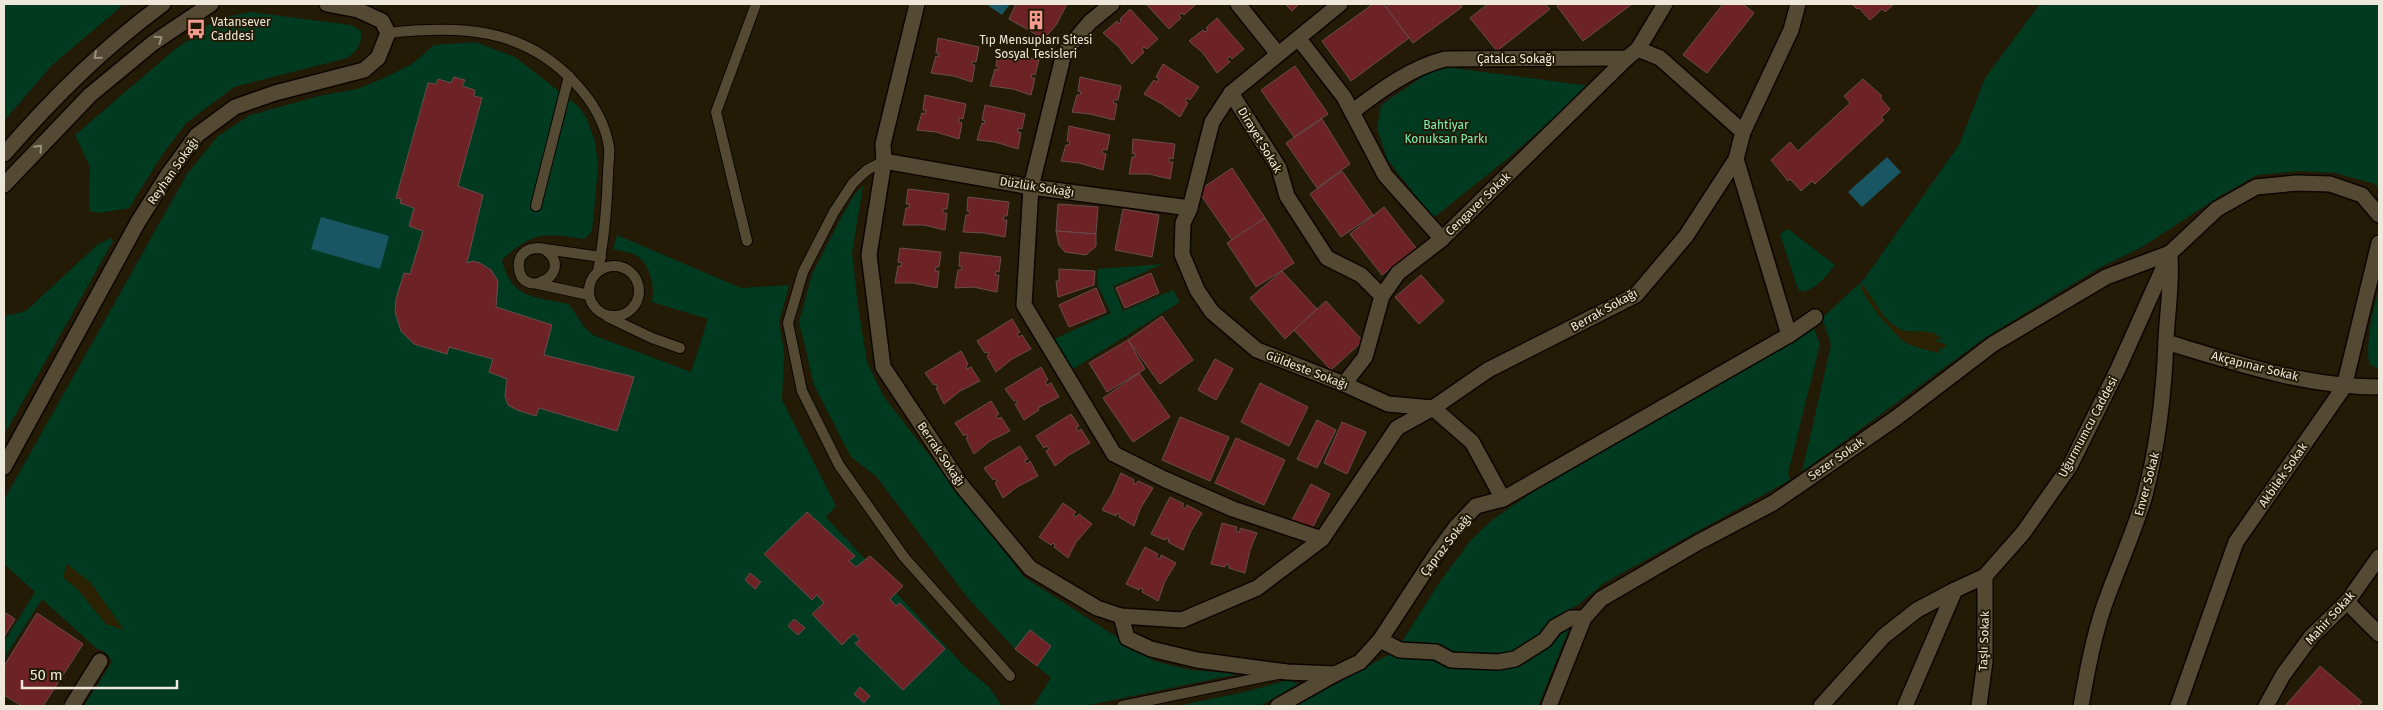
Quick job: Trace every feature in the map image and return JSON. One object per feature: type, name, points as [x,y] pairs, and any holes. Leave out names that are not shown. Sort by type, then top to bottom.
[{"type":"street","points":[[4,154],[49,102],[84,68],[125,32],[163,4]]},
{"type":"street","points":[[4,185],[90,95],[153,43],[211,4]]},
{"type":"street","points":[[327,4],[358,10],[382,21],[388,33]]},
{"type":"street","name":"Berrak Sokağı","points":[[917,4],[883,144],[884,161],[869,255],[883,367],[962,486],[1030,568],[1097,608],[1121,616],[1182,620],[1257,588],[1322,539],[1397,428],[1433,408],[1488,370],[1636,295],[1686,236],[1736,159],[1743,132],[1791,30],[1798,4]]},
{"type":"street","points":[[1112,4],[1090,22],[1064,53],[1030,187],[1024,305],[1114,454],[1164,480],[1233,509],[1322,539]]},
{"type":"street","points":[[1238,4],[1278,54]]},
{"type":"street","name":"Güldeste Sokağı","points":[[1340,4],[1232,93],[1212,122],[1190,208],[1184,224],[1182,254],[1197,290],[1212,312],[1257,350],[1344,384],[1388,404],[1433,408]]},
{"type":"street","points":[[1665,4],[1633,54],[1660,58],[1743,132]]},
{"type":"street","name":"Reyhan Sokağı","points":[[4,467],[138,222],[167,176],[197,135],[235,107],[275,93],[364,70],[378,58],[388,33]]},
{"type":"street","name":"Cengaver Sokak","points":[[1299,39],[1344,98],[1385,175],[1442,239],[1633,54]]},
{"type":"street","name":"Çatalca Sokağı","points":[[1352,112],[1374,95],[1410,74],[1431,63],[1445,59],[1633,54]]},
{"type":"street","name":"Dirayet Sokak","points":[[1232,93],[1279,168],[1287,196],[1327,258],[1361,275],[1382,296]]},
{"type":"street","points":[[1736,159],[1789,335]]},
{"type":"street","name":"Düzlük Sokağı","points":[[884,161],[1030,187],[1190,208]]},
{"type":"street","points":[[2170,254],[2216,209],[2256,187],[2297,183],[2330,184],[2362,195],[2379,215]]},
{"type":"street","points":[[1344,384],[1365,357],[1382,296],[1398,273],[1442,239]]},
{"type":"street","name":"Akbilek Sokak","points":[[2178,706],[2236,542],[2344,387],[2379,243]]},
{"type":"street","name":"Enver Sokak","points":[[2081,706],[2088,661],[2104,607],[2133,532],[2157,445],[2167,358],[2166,342],[2172,284],[2170,254]]},
{"type":"street","name":"Uğurmumcu Caddesi","points":[[1821,706],[1884,636],[1917,610],[1985,576],[2024,533],[2070,466],[2118,369],[2170,254]]},
{"type":"street","name":"Sezer Sokak","points":[[1549,706],[1584,618],[1601,599],[1773,503],[1896,418],[1993,344],[2106,277],[2170,254]]},
{"type":"street","name":"Çapraz Sokağı","points":[[1121,616],[1127,638],[1151,649],[1197,660],[1287,672],[1335,674],[1360,662],[1380,640],[1432,560],[1456,527],[1476,506],[1503,499],[1789,335],[1815,317]]},
{"type":"street","name":"Akçapınar Sokak","points":[[2166,342],[2263,371],[2344,387]]},
{"type":"street","points":[[2344,387],[2379,387]]},
{"type":"street","points":[[1433,408],[1472,442],[1503,499]]},
{"type":"street","name":"Mahir Sokak","points":[[2266,706],[2283,675],[2311,637],[2347,602],[2379,557]]},
{"type":"street","name":"Taşlı Sokak","points":[[1979,706],[1985,661],[1985,576]]},
{"type":"street","points":[[1905,706],[1954,590]]},
{"type":"street","points":[[2347,602],[2379,634]]},
{"type":"street","points":[[1380,640],[1400,650],[1436,652],[1451,660],[1498,662],[1514,659],[1545,640],[1556,627],[1571,618],[1584,618]]},
{"type":"street","points":[[72,706],[100,661]]},
{"type":"street","points":[[1278,706],[1335,674]]},
{"type":"lane","points":[[747,241],[716,112],[756,4]]},
{"type":"lane","points":[[388,33],[436,29],[473,30],[510,38],[535,49],[569,76],[593,102],[609,147],[607,200],[601,257],[589,295],[592,303],[603,314],[630,329],[680,348]]},
{"type":"lane","points":[[536,206],[569,76]]},
{"type":"lane","points":[[884,161],[867,170],[853,183],[834,212],[803,272],[788,323],[802,391],[839,465],[898,550],[1010,676]]},
{"type":"lane","points":[[589,295],[531,283],[521,275],[518,264],[522,254],[527,250],[544,249],[601,257]]},
{"type":"lane","points":[[537,284],[548,279],[554,268],[552,256],[544,249]]},
{"type":"lane","points":[[598,271],[615,266],[624,268],[631,272],[639,286],[637,302],[626,313],[619,316],[603,314]]},
{"type":"lane","points":[[1122,706],[1287,672]]},
{"type":"green space","points":[[4,4],[124,4],[51,66],[4,121]]},
{"type":"green space","points":[[2040,4],[2379,4],[2379,191],[2375,184],[2335,173],[2300,171],[2257,175],[2220,196],[2142,247],[2099,268],[1986,337],[1802,472],[1831,345],[1822,318],[1864,279],[1959,145],[1985,78]]},
{"type":"green space","points":[[250,12],[351,25],[361,31],[361,40],[354,53],[347,58],[234,87],[186,123],[162,155],[129,208],[99,213],[89,211],[90,167],[75,135],[173,51],[217,19]]},
{"type":"green space","points":[[475,42],[515,57],[578,106],[587,119],[595,142],[598,167],[592,231],[584,239],[549,235],[531,239],[522,244],[502,260],[511,282],[526,294],[569,304],[584,327],[593,335],[691,372],[708,319],[652,302],[653,289],[648,270],[636,255],[613,249],[617,235],[741,288],[789,285],[779,322],[784,352],[782,400],[836,506],[826,517],[965,667],[990,688],[1001,705],[84,706],[112,662],[106,654],[97,649],[42,599],[4,658],[4,642],[35,592],[4,564],[4,500],[187,174],[218,136],[250,115],[319,96],[357,89],[412,64],[434,45]]},
{"type":"green space","name":"Bahtiyar Konuksan Parkı","points":[[1445,67],[1590,86],[1507,159],[1433,218],[1387,159],[1377,128],[1381,105],[1435,68]]},
{"type":"green space","points":[[863,186],[852,253],[867,362],[884,397],[1024,577],[1154,661],[1190,670],[1238,674],[1084,706],[1033,706],[1051,678],[1037,666],[1051,646],[1030,630],[1015,649],[967,597],[876,476],[851,457],[814,385],[799,322],[812,274],[842,216],[855,194]]},
{"type":"green space","points":[[1788,229],[1835,265],[1817,285],[1802,292],[1798,289],[1780,234]]},
{"type":"green space","points":[[111,238],[113,241],[4,435],[4,316],[26,311],[97,245]]},
{"type":"green space","points":[[1163,264],[1113,286],[1123,311],[1173,290],[1180,302],[1073,369],[1054,339],[1111,313],[1098,286],[1097,269]]},
{"type":"green space","points":[[2379,289],[2379,369],[2369,364],[2368,345],[2370,326]]},
{"type":"green space","points":[[1812,323],[1820,344],[1788,473],[1790,480],[1604,583],[1579,604],[1553,618],[1542,635],[1512,652],[1454,654],[1401,643],[1439,583],[1470,541],[1492,520],[1575,463],[1782,349]]},
{"type":"green space","points":[[1571,624],[1538,706],[1296,706],[1388,655],[1434,659],[1449,669],[1510,669],[1545,649]]},
{"type":"green space","points":[[1288,680],[1298,684],[1260,706],[1176,706],[1245,692]]},
{"type":"sand","points":[[1860,282],[1886,318],[1898,328],[1932,333],[1942,340],[1936,339],[1936,341],[1945,344],[1945,348],[1940,348],[1939,353],[1905,343],[1884,322],[1871,305]]},
{"type":"sand","points":[[67,564],[91,583],[124,630],[106,624],[78,590],[63,577]]},
{"type":"water","points":[[986,4],[1010,4],[1002,15]]},
{"type":"water","points":[[1887,157],[1901,172],[1862,207],[1848,192]]},
{"type":"water","points":[[321,217],[389,236],[380,269],[311,249]]},
{"type":"building","name":"Tıp Mensupları Sitesi Sosyal Tesisleri","points":[[1016,4],[1067,4],[1056,25],[1044,39],[1009,19]]},
{"type":"building","points":[[1146,4],[1195,5],[1184,15],[1182,13],[1179,15],[1181,18],[1169,29]]},
{"type":"building","points":[[1285,4],[1299,4],[1292,11]]},
{"type":"building","points":[[1373,4],[1384,4],[1409,38],[1351,81],[1322,41]]},
{"type":"building","points":[[1390,4],[1460,4],[1462,7],[1413,43],[1386,7]]},
{"type":"building","points":[[1488,4],[1545,4],[1550,9],[1497,51],[1470,18]]},
{"type":"building","points":[[1560,4],[1632,4],[1583,41],[1557,6]]},
{"type":"building","points":[[1723,4],[1743,4],[1754,13],[1707,73],[1683,55]]},
{"type":"building","points":[[1852,4],[1894,4],[1885,12],[1882,9],[1870,20],[1859,8],[1857,9]]},
{"type":"building","points":[[1130,9],[1158,39],[1147,49],[1144,47],[1142,49],[1144,52],[1132,64],[1118,46],[1103,33],[1117,21],[1119,24],[1120,19]]},
{"type":"building","points":[[1217,18],[1244,49],[1232,59],[1230,56],[1227,59],[1230,62],[1217,73],[1203,53],[1189,41],[1203,30],[1205,32],[1208,30],[1206,28]]},
{"type":"building","points":[[938,38],[979,47],[976,62],[972,61],[972,65],[975,65],[972,82],[954,76],[931,73],[936,56],[938,57],[939,53],[936,53]]},
{"type":"building","points":[[998,51],[1039,60],[1035,75],[1032,74],[1031,78],[1035,78],[1031,95],[1013,89],[990,86],[995,69],[998,70],[998,66],[996,66]]},
{"type":"building","points":[[1163,64],[1199,87],[1190,100],[1187,98],[1185,101],[1188,103],[1180,117],[1144,94],[1154,80],[1157,82],[1159,79],[1156,77]]},
{"type":"building","points":[[1295,66],[1328,114],[1294,137],[1261,90]]},
{"type":"building","points":[[454,77],[465,80],[462,86],[475,90],[474,96],[482,98],[458,186],[483,195],[467,263],[473,261],[480,263],[491,270],[498,281],[496,307],[552,325],[544,355],[634,377],[617,431],[539,408],[536,416],[517,410],[508,405],[505,396],[507,379],[489,372],[493,359],[449,347],[447,354],[414,344],[401,331],[395,312],[396,299],[404,273],[410,274],[423,231],[409,226],[414,208],[400,203],[401,199],[396,198],[428,83],[436,84],[438,79],[451,83]]},
{"type":"building","points":[[1080,77],[1121,86],[1118,100],[1114,100],[1113,103],[1117,104],[1114,120],[1072,112],[1077,95],[1080,95],[1081,92],[1078,91]]},
{"type":"building","points":[[1863,79],[1882,96],[1880,98],[1890,109],[1881,118],[1884,120],[1815,184],[1812,181],[1801,191],[1790,179],[1788,181],[1771,160],[1790,142],[1798,151],[1850,103],[1844,96]]},
{"type":"building","points":[[925,95],[966,104],[963,119],[959,118],[959,122],[962,123],[959,139],[936,132],[917,130],[922,113],[925,114],[926,110],[923,110]]},
{"type":"building","points":[[985,105],[1025,114],[1022,129],[1018,128],[1018,132],[1021,133],[1018,149],[995,142],[977,140],[982,123],[984,124],[985,121],[982,120]]},
{"type":"building","points":[[1322,119],[1350,164],[1317,188],[1286,143]]},
{"type":"building","points":[[1069,126],[1110,135],[1107,150],[1103,149],[1102,153],[1106,154],[1103,170],[1079,163],[1061,161],[1066,145],[1069,145],[1070,141],[1067,141]]},
{"type":"building","points":[[1133,139],[1175,144],[1173,159],[1169,158],[1169,162],[1173,162],[1170,179],[1149,174],[1129,174],[1132,157],[1135,157],[1135,154],[1132,153]]},
{"type":"building","points":[[1232,168],[1265,218],[1232,240],[1198,191]]},
{"type":"building","points":[[1342,171],[1373,215],[1341,237],[1310,194]]},
{"type":"building","points":[[908,189],[949,194],[947,209],[943,209],[943,213],[947,213],[945,230],[924,225],[903,225],[906,208],[909,208],[909,204],[906,204]]},
{"type":"building","points":[[968,197],[1009,202],[1007,216],[1004,216],[1003,220],[1007,220],[1005,237],[963,232],[966,215],[969,215],[970,212],[967,211]]},
{"type":"building","points":[[1058,204],[1098,207],[1096,234],[1056,231]]},
{"type":"building","points":[[1384,207],[1416,248],[1382,275],[1350,234]]},
{"type":"building","points":[[1123,209],[1159,215],[1152,257],[1115,250]]},
{"type":"building","points":[[1265,218],[1294,263],[1256,287],[1227,243]]},
{"type":"building","points":[[1056,231],[1096,234],[1096,246],[1086,255],[1065,252],[1059,245]]},
{"type":"building","points":[[900,248],[941,252],[939,267],[936,267],[935,271],[939,271],[937,288],[913,283],[895,283],[898,266],[901,266],[902,263],[898,262]]},
{"type":"building","points":[[960,252],[1001,257],[999,272],[996,271],[995,275],[999,275],[997,292],[973,287],[955,288],[958,270],[961,270],[962,267],[959,266]]},
{"type":"building","points":[[1059,269],[1095,271],[1094,285],[1058,297],[1056,281],[1059,281]]},
{"type":"building","points":[[1282,271],[1317,309],[1285,339],[1250,298]]},
{"type":"building","points":[[1151,273],[1159,293],[1125,308],[1116,288]]},
{"type":"building","points":[[1421,275],[1444,301],[1419,324],[1395,297]]},
{"type":"building","points":[[1096,288],[1106,312],[1069,327],[1059,305]]},
{"type":"building","points":[[1326,301],[1363,341],[1331,370],[1294,330]]},
{"type":"building","points":[[1162,316],[1193,360],[1160,384],[1128,340]]},
{"type":"building","points":[[1012,319],[1020,332],[1017,334],[1019,337],[1022,335],[1031,349],[1012,359],[996,372],[987,356],[988,352],[985,353],[977,341]]},
{"type":"building","points":[[1128,340],[1145,369],[1107,392],[1089,363]]},
{"type":"building","points":[[961,351],[968,364],[966,366],[967,369],[971,367],[980,381],[960,391],[944,404],[936,388],[938,387],[936,384],[934,385],[925,373]]},
{"type":"building","points":[[1215,359],[1233,369],[1216,400],[1198,390]]},
{"type":"building","points":[[1041,367],[1048,380],[1045,382],[1047,385],[1051,383],[1059,397],[1038,408],[1039,410],[1024,420],[1015,404],[1018,403],[1016,400],[1014,401],[1005,389]]},
{"type":"building","points":[[1139,373],[1170,417],[1133,442],[1103,398]]},
{"type":"building","points":[[1260,383],[1308,407],[1289,446],[1241,422]]},
{"type":"building","points":[[991,401],[999,414],[996,416],[998,419],[1001,417],[1010,431],[990,441],[974,454],[966,438],[968,437],[966,434],[964,436],[955,423]]},
{"type":"building","points":[[1071,414],[1079,426],[1076,428],[1078,431],[1081,429],[1090,443],[1069,455],[1055,466],[1046,451],[1049,449],[1047,446],[1044,448],[1036,436]]},
{"type":"building","points":[[1180,417],[1229,437],[1210,481],[1162,460]]},
{"type":"building","points":[[1317,420],[1336,430],[1317,468],[1297,459]]},
{"type":"building","points":[[1342,422],[1366,432],[1347,474],[1324,463]]},
{"type":"building","points":[[1236,438],[1285,460],[1264,505],[1215,483]]},
{"type":"building","points":[[1020,446],[1028,459],[1024,460],[1027,464],[1030,461],[1038,476],[1017,487],[1003,498],[995,483],[997,481],[995,478],[993,480],[984,468]]},
{"type":"building","points":[[1121,473],[1134,480],[1133,483],[1136,484],[1138,481],[1153,488],[1140,509],[1134,526],[1119,517],[1120,515],[1117,513],[1116,516],[1102,510],[1112,494]]},
{"type":"building","points":[[1311,484],[1330,494],[1310,532],[1291,522]]},
{"type":"building","points":[[1170,497],[1184,504],[1182,507],[1185,509],[1187,505],[1202,513],[1191,531],[1183,550],[1168,542],[1169,539],[1166,538],[1165,540],[1151,534]]},
{"type":"building","points":[[1063,503],[1076,512],[1073,515],[1076,517],[1079,514],[1092,524],[1076,542],[1068,558],[1054,547],[1053,543],[1051,545],[1039,537]]},
{"type":"building","points":[[807,512],[855,556],[849,561],[856,567],[870,556],[903,586],[890,599],[896,606],[900,603],[945,649],[903,690],[855,643],[860,640],[854,633],[842,645],[812,614],[824,603],[817,595],[812,600],[764,554]]},
{"type":"building","points":[[1222,523],[1237,527],[1236,531],[1240,532],[1240,528],[1257,533],[1250,550],[1245,573],[1229,568],[1229,565],[1226,564],[1225,567],[1211,564]]},
{"type":"building","points":[[1145,547],[1158,554],[1156,557],[1160,559],[1161,555],[1176,563],[1165,581],[1158,601],[1142,592],[1143,589],[1140,588],[1139,590],[1126,584]]},
{"type":"building","points":[[750,573],[761,582],[755,589],[745,580]]},
{"type":"building","points":[[4,612],[15,619],[4,637]]},
{"type":"building","points":[[37,613],[83,644],[43,706],[22,706],[4,695],[4,666]]},
{"type":"building","points":[[794,619],[805,628],[798,635],[788,626]]},
{"type":"building","points":[[1030,630],[1051,646],[1037,666],[1015,649]]},
{"type":"building","points":[[2320,666],[2362,702],[2358,706],[2285,706]]},
{"type":"building","points":[[860,687],[870,696],[864,703],[854,694]]},
{"type":"place","name":"Tıp Mensupları Sitesi Sosyal Tesisleri","points":[[1036,20]]},
{"type":"place","name":"Vatansever Caddesi","points":[[196,29]]}]
